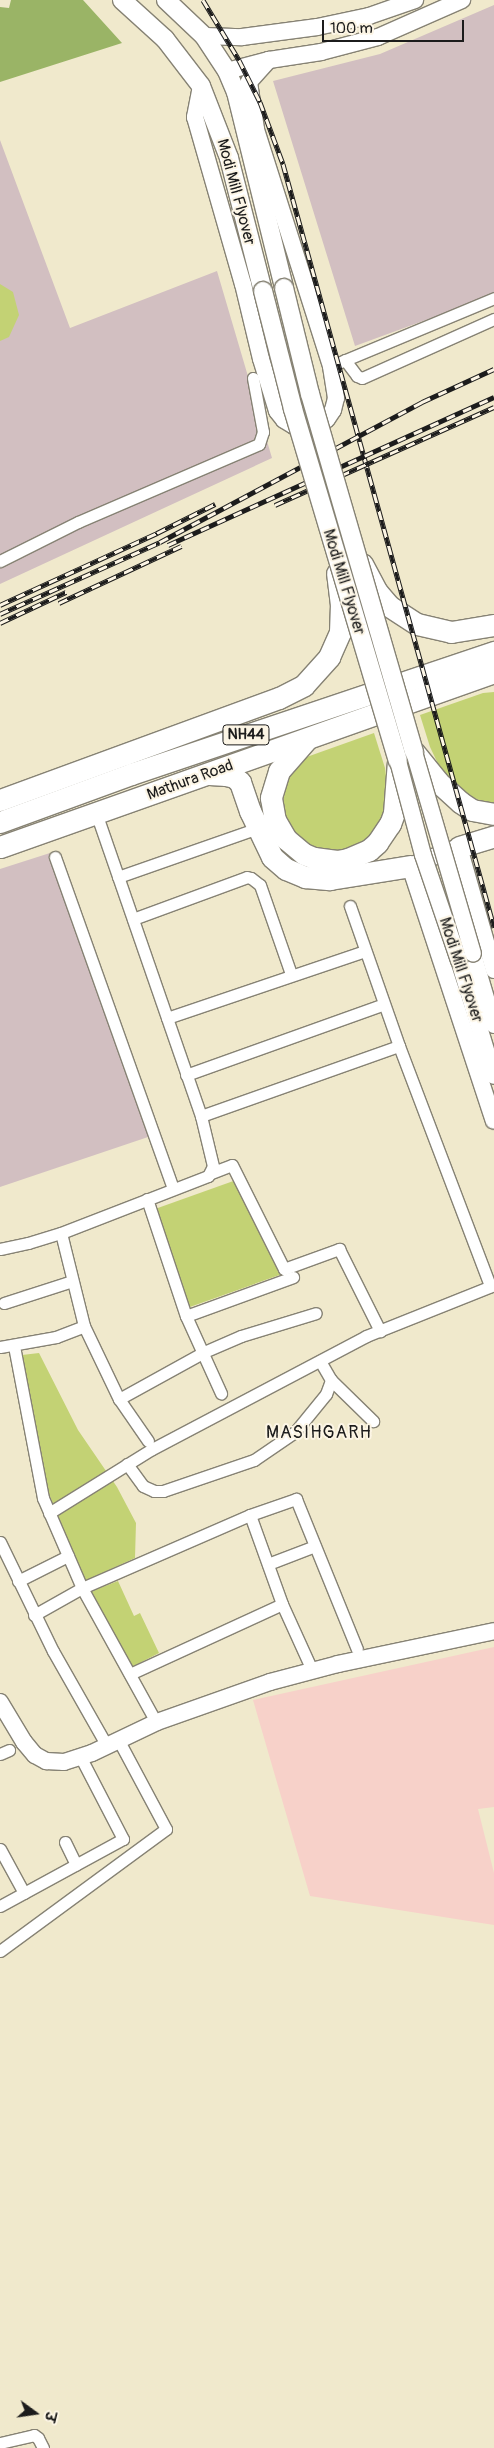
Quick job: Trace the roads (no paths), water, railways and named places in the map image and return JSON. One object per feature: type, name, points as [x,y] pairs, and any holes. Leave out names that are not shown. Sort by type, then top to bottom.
[{"type":"highway","points":[[0,800],[279,698],[304,684],[329,657],[340,632],[341,598],[333,545]]},
{"type":"highway","points":[[356,554],[377,592],[389,606],[417,624],[451,632],[494,625]]},
{"type":"highway","name":"Mathura Road","points":[[0,822],[131,774],[494,652]]},
{"type":"highway","name":"Mathura Road","points":[[0,848],[492,674]]},
{"type":"highway","points":[[308,738],[279,771],[271,798],[275,820],[280,830],[286,840],[304,854],[320,859],[337,861],[359,856],[369,850],[385,834],[394,813],[406,756],[472,810],[494,814]]},
{"type":"highway","points":[[206,774],[226,775],[234,777],[240,782],[258,828],[272,856],[286,869],[305,877],[330,879],[410,866]]},
{"type":"highway","points":[[459,847],[494,836]]},
{"type":"main road","name":"Modi Mill Flyover","points":[[122,0],[165,39],[201,86],[229,158],[293,409],[333,545],[449,878],[494,1025]]},
{"type":"main road","points":[[166,0],[204,36],[227,71],[236,92],[253,110]]},
{"type":"main road","points":[[204,36],[242,37],[317,27],[369,16],[415,0]]},
{"type":"main road","points":[[227,71],[269,60],[321,52],[378,37],[462,0]]},
{"type":"main road","points":[[201,86],[195,117],[243,284],[261,359],[277,410],[284,420],[294,426],[306,428],[317,426],[327,419],[333,410],[336,398],[338,363],[256,129],[249,82],[269,60]]},
{"type":"main road","name":"Modi Mill Flyover","points":[[236,92],[310,394],[356,554],[406,756],[422,855],[459,961],[494,1076]]},
{"type":"main road","points":[[494,968],[459,847],[410,866],[494,1121]]},
{"type":"main road","points":[[0,1702],[24,1742],[40,1758],[53,1763],[81,1758],[157,1722],[270,1682],[312,1670],[494,1631]]},
{"type":"street","points":[[338,363],[494,298]]},
{"type":"street","points":[[338,363],[362,378],[494,319]]},
{"type":"street","points":[[0,560],[78,522],[260,444],[263,432],[253,378]]},
{"type":"street","points":[[96,813],[201,1116],[214,1160],[211,1173]]},
{"type":"street","points":[[118,877],[258,828]]},
{"type":"street","points":[[55,857],[174,1189]]},
{"type":"street","points":[[132,919],[247,877],[251,878],[260,884],[290,974]]},
{"type":"street","points":[[49,1513],[127,1464],[320,1361],[380,1331],[492,1286],[399,1046],[350,906]]},
{"type":"street","points":[[167,1018],[290,974],[365,951]]},
{"type":"street","points":[[186,1074],[384,1004]]},
{"type":"street","points":[[201,1116],[399,1046]]},
{"type":"street","points":[[0,1249],[28,1244],[62,1233],[232,1166],[284,1269],[339,1250],[380,1331]]},
{"type":"street","points":[[146,1199],[186,1316],[221,1393]]},
{"type":"street","points":[[62,1233],[84,1326],[119,1400],[148,1442]]},
{"type":"street","points":[[186,1316],[293,1277]]},
{"type":"street","points":[[4,1303],[72,1281]]},
{"type":"street","points":[[119,1400],[204,1352],[241,1336],[316,1312]]},
{"type":"street","points":[[0,1347],[56,1337],[84,1326]]},
{"type":"street","points":[[14,1346],[43,1498],[82,1588],[152,1715]]},
{"type":"street","points":[[320,1361],[331,1380],[373,1421]]},
{"type":"street","points":[[127,1464],[143,1486],[154,1491],[163,1491],[254,1460],[299,1428],[326,1394],[331,1380]]},
{"type":"street","points":[[34,1614],[82,1588],[250,1515],[296,1499],[357,1649]]},
{"type":"street","points":[[250,1515],[282,1604],[312,1670]]},
{"type":"street","points":[[0,1542],[34,1614],[166,1829],[0,1951]]},
{"type":"street","points":[[268,1564],[315,1546]]},
{"type":"street","points":[[18,1582],[68,1556]]},
{"type":"street","points":[[130,1674],[282,1604]]},
{"type":"street","points":[[0,1906],[123,1839],[81,1758]]},
{"type":"street","points":[[65,1842],[76,1865]]},
{"type":"street","points":[[0,1849],[24,1893]]},
{"type":"street","points":[[0,2443],[34,2435],[38,2438],[43,2448]]},
{"type":"railway","points":[[203,0],[239,60],[260,102],[283,164],[494,927]]},
{"type":"railway","points":[[0,614],[160,542],[422,402],[494,369]]},
{"type":"railway","points":[[168,545],[494,397]]},
{"type":"railway","points":[[275,505],[494,407]]},
{"type":"railway","points":[[0,605],[157,533],[215,504]]},
{"type":"railway","points":[[59,603],[181,546]]},
{"type":"railway","points":[[0,623],[66,592]]},
{"type":"district","name":"MASIHGARH","points":[[319,1433]]}]
